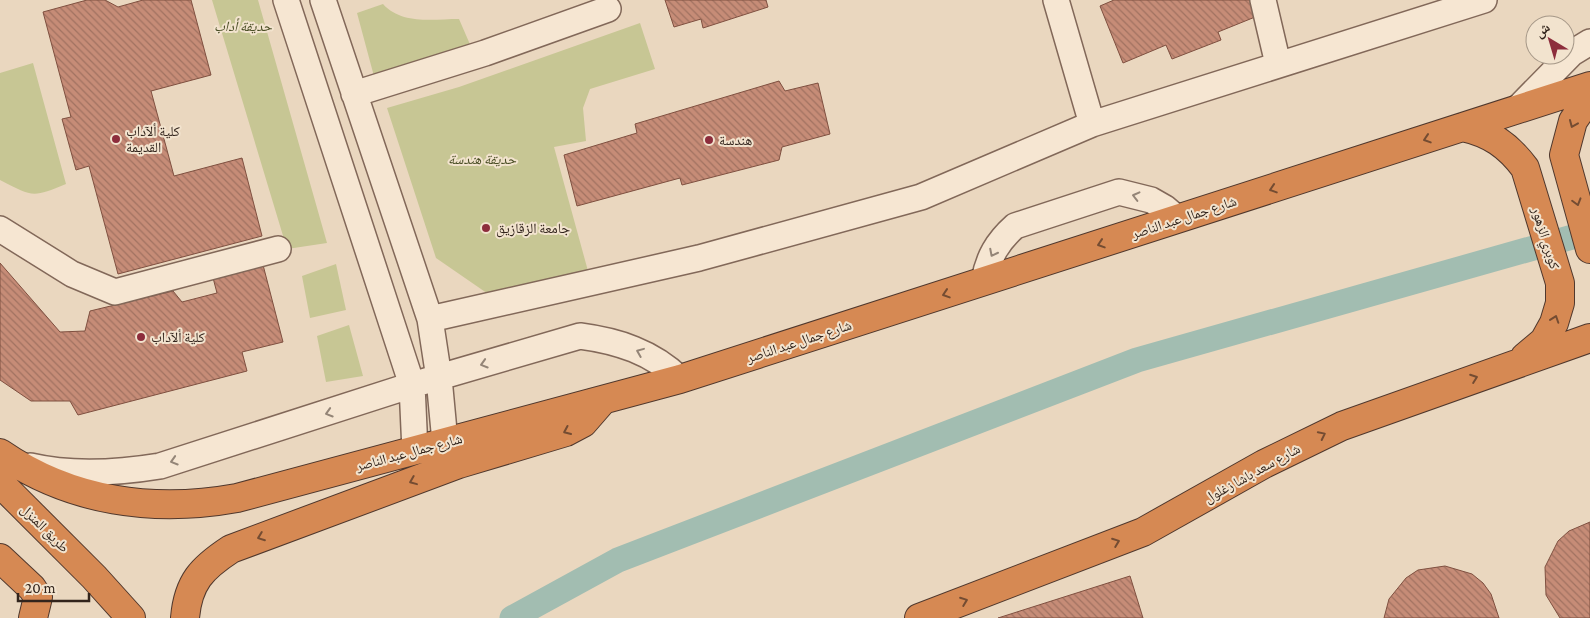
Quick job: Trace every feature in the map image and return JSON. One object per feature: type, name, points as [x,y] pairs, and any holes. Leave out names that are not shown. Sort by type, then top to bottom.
[{"type":"highway","name":"شارع جمال عبد الناصر","points":[[4,466],[103,498],[134,503],[191,505],[237,498],[680,378],[1590,86]]},
{"type":"highway","points":[[1590,96],[1573,121],[1564,155],[1590,249]]},
{"type":"highway","name":"كوبري الزهور","points":[[1463,127],[1492,136],[1516,156],[1525,168],[1560,283],[1560,304],[1554,324],[1544,341],[1529,355],[1511,365]]},
{"type":"highway","name":"شارع سعد باشا زغلول","points":[[919,618],[1143,532],[1264,464],[1342,426],[1590,338]]},
{"type":"highway","points":[[185,618],[192,585],[209,564],[231,550],[458,464],[566,432],[583,422],[604,399]]},
{"type":"highway","name":"طريق المنزل","points":[[4,466],[94,577],[131,618]]},
{"type":"highway","points":[[0,558],[32,588],[38,597],[33,618]]},
{"type":"lane","points":[[286,0],[412,385],[415,451]]},
{"type":"lane","points":[[323,0],[430,319],[440,378],[445,442]]},
{"type":"lane","points":[[1056,0],[1092,124]]},
{"type":"lane","points":[[1263,0],[1278,64]]},
{"type":"lane","points":[[430,319],[699,258],[921,197],[1092,124],[1484,0]]},
{"type":"lane","points":[[354,94],[485,53],[608,9]]},
{"type":"lane","points":[[1517,109],[1572,53],[1590,42]]},
{"type":"lane","points":[[984,282],[987,265],[993,250],[1015,226],[1119,192],[1151,200],[1166,208],[1178,219]]},
{"type":"lane","points":[[0,229],[72,274],[115,292],[278,249]]},
{"type":"lane","points":[[4,466],[86,473],[136,470],[160,466],[412,385],[580,336],[603,339],[644,353],[667,366],[680,378]]},
{"type":"green space","name":"حديقة أداب","points":[[212,0],[258,0],[327,243],[287,249]]},
{"type":"green space","points":[[383,4],[391,11],[409,18],[429,20],[459,19],[472,49],[375,80],[357,13]]},
{"type":"green space","name":"حديقة هندسة","points":[[640,23],[655,69],[590,89],[583,108],[586,141],[554,147],[588,271],[494,298],[436,258],[387,108],[459,87]]},
{"type":"green space","points":[[33,63],[66,184],[46,192],[33,194],[19,190],[0,180],[0,73]]},
{"type":"green space","points":[[336,264],[346,310],[310,318],[302,276]]},
{"type":"green space","points":[[349,325],[363,376],[326,382],[317,336]]},
{"type":"building","name":"كلية ألآداب القديمة","points":[[87,0],[105,0],[118,7],[143,0],[191,0],[211,75],[151,91],[174,176],[242,158],[262,236],[118,274],[89,166],[76,170],[62,119],[71,117],[43,12]]},
{"type":"building","points":[[665,0],[766,0],[768,7],[703,28],[701,19],[674,27]]},
{"type":"building","points":[[1114,0],[1254,0],[1260,15],[1218,32],[1221,40],[1172,59],[1166,45],[1123,63],[1100,6]]},
{"type":"building","name":"هندسة","points":[[779,81],[785,91],[818,83],[830,134],[782,147],[779,160],[682,185],[680,178],[577,206],[564,155],[637,133],[635,124]]},
{"type":"building","name":"كلية ألآداب","points":[[262,261],[283,342],[242,352],[247,371],[78,415],[70,401],[31,401],[0,380],[0,263],[60,332],[85,331],[90,311],[173,291],[182,302],[217,293],[212,274]]},
{"type":"building","points":[[1590,522],[1590,618],[1560,618],[1546,595],[1545,567],[1558,541],[1569,531]]},
{"type":"building","points":[[1445,566],[1472,574],[1483,583],[1491,594],[1499,618],[1384,618],[1389,599],[1406,578],[1418,570]]},
{"type":"building","points":[[1130,576],[1143,618],[998,618]]},
{"type":"waterway","points":[[512,618],[618,560],[1137,360],[1590,232]]},
{"type":"place","name":"كلية ألآداب القديمة","points":[[116,139]]},
{"type":"place","name":"هندسة","points":[[709,140]]},
{"type":"place","name":"جامعة الزقازيق","points":[[486,228]]},
{"type":"place","name":"كلية ألآداب","points":[[141,337]]}]
